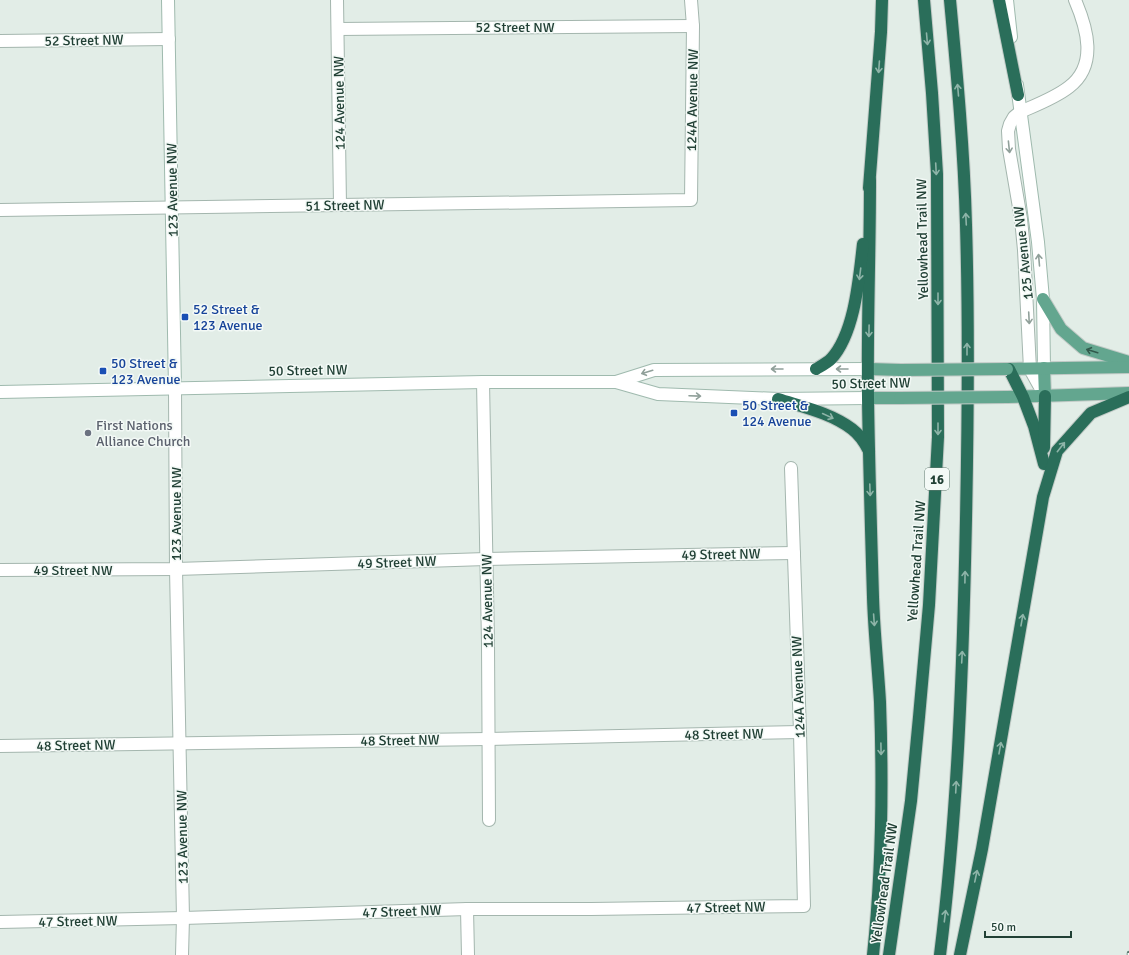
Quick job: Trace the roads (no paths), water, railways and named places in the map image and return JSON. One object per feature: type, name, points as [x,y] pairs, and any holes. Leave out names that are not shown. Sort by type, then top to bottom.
[{"type":"highway","points":[[816,369],[826,364],[837,352],[849,326],[860,276],[870,180],[882,0]]},
{"type":"highway","name":"Yellowhead Trail NW","points":[[889,955],[911,801],[929,605],[938,437],[937,174],[924,0]]},
{"type":"highway","name":"16","points":[[940,955],[947,903],[955,817],[964,616],[967,451],[966,225],[960,106],[950,0]]},
{"type":"highway","points":[[999,0],[1018,95]]},
{"type":"highway","points":[[870,180],[868,398],[874,606],[880,702],[881,783],[881,849],[878,905],[873,955]]},
{"type":"highway","points":[[1008,369],[1023,397],[1034,426],[1044,464]]},
{"type":"highway","points":[[1043,497],[1045,396]]},
{"type":"highway","points":[[960,955],[982,849],[1043,497],[1057,451],[1091,412],[1129,397]]},
{"type":"highway","points":[[778,400],[825,414],[844,424],[853,430],[863,440],[869,451]]},
{"type":"main road","points":[[1043,299],[1061,329],[1083,348],[1129,362]]},
{"type":"main road","name":"50 Street NW","points":[[868,369],[901,370],[1129,367]]},
{"type":"main road","points":[[1044,368],[1045,396]]},
{"type":"main road","name":"50 Street NW","points":[[868,398],[1023,397],[1129,393]]},
{"type":"street","name":"123 Avenue NW","points":[[168,0],[175,388],[176,569],[183,918],[182,955]]},
{"type":"street","name":"124 Avenue NW","points":[[337,0],[340,205]]},
{"type":"street","name":"124A Avenue NW","points":[[691,0],[693,26],[691,200]]},
{"type":"street","name":"125 Avenue NW","points":[[1007,0],[1020,112],[1038,242],[1043,299],[1044,368]]},
{"type":"street","points":[[1020,112],[1069,88],[1076,81],[1083,70],[1087,57],[1088,40],[1076,0]]},
{"type":"street","name":"52 Street NW","points":[[338,28],[693,26]]},
{"type":"street","name":"52 Street NW","points":[[0,41],[169,39]]},
{"type":"street","name":"125 Avenue NW","points":[[1020,112],[1010,124],[1008,137],[1021,219],[1024,250],[1030,369],[1045,396]]},
{"type":"street","name":"51 Street NW","points":[[0,210],[691,200]]},
{"type":"street","name":"50 Street NW","points":[[616,382],[654,370],[868,369]]},
{"type":"street","name":"124 Avenue NW","points":[[482,382],[488,643],[489,820]]},
{"type":"street","name":"50 Street NW","points":[[0,392],[482,382],[616,382],[658,394],[778,400],[868,398]]},
{"type":"street","name":"124A Avenue NW","points":[[791,468],[804,906]]},
{"type":"street","name":"49 Street NW","points":[[0,570],[176,569],[486,559],[794,553]]},
{"type":"street","name":"48 Street NW","points":[[0,746],[488,739],[800,732]]},
{"type":"street","name":"47 Street NW","points":[[0,922],[467,909],[804,906]]},
{"type":"street","points":[[467,909],[468,955]]},
{"type":"place","name":"52 Street & 123 Avenue","points":[[185,317]]},
{"type":"place","name":"50 Street & 123 Avenue","points":[[103,371]]},
{"type":"place","name":"50 Street & 124 Avenue","points":[[734,413]]},
{"type":"place","name":"First Nations Alliance Church","points":[[88,433]]}]
